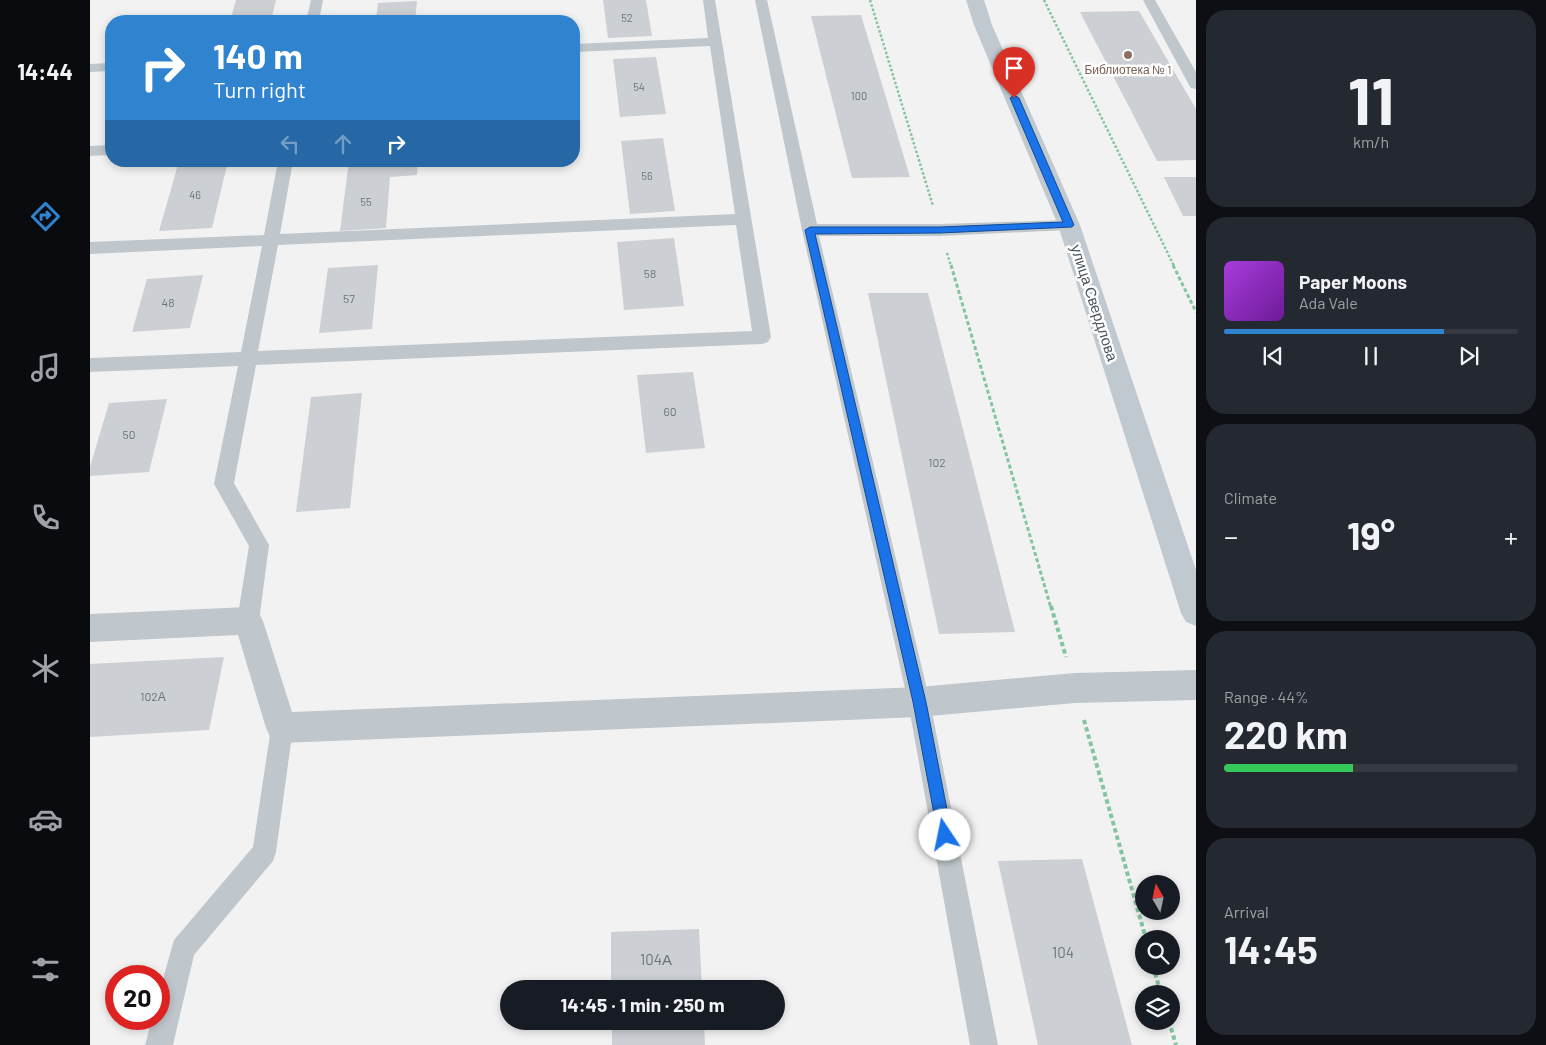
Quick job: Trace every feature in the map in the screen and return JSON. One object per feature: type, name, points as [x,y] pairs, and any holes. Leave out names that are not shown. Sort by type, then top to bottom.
[{"type":"main road","name":"улица Свердлова","points":[[975,0],[983,25],[1069,225],[1188,563],[1196,613]]},
{"type":"street","points":[[90,628],[248,621],[282,728],[920,702],[1075,688],[1196,685]]},
{"type":"lane","points":[[314,15],[317,0]]},
{"type":"lane","points":[[90,365],[762,337],[709,0]]},
{"type":"lane","points":[[761,0],[810,230],[920,702],[984,1045]]},
{"type":"lane","points":[[1148,0],[1196,85]]},
{"type":"lane","points":[[580,48],[716,42]]},
{"type":"lane","points":[[1176,51],[1196,51]]},
{"type":"lane","points":[[90,68],[105,67]]},
{"type":"lane","points":[[90,151],[105,150]]},
{"type":"lane","points":[[248,621],[259,546],[224,484],[285,167]]},
{"type":"lane","points":[[90,248],[744,219]]},
{"type":"lane","points":[[810,230],[940,230],[1069,225]]},
{"type":"lane","points":[[159,1045],[183,950],[264,852],[282,728]]},
{"type":"path","points":[[870,0],[1075,688],[1143,930]]},
{"type":"path","points":[[1044,0],[1196,312]]},
{"type":"path","points":[[1172,1030],[1176,1045]]},
{"type":"building","points":[[236,0],[276,0],[272,15],[232,15]]},
{"type":"building","points":[[603,0],[646,0],[652,36],[608,38]]},
{"type":"building","points":[[417,1],[416,15],[377,15],[378,3]]},
{"type":"building","points":[[1139,11],[1196,109],[1196,160],[1157,161],[1080,12]]},
{"type":"building","points":[[861,15],[910,177],[852,178],[811,16]]},
{"type":"building","points":[[656,57],[666,114],[620,117],[613,59]]},
{"type":"building","points":[[663,138],[675,211],[630,214],[621,141]]},
{"type":"building","points":[[177,167],[227,167],[212,228],[159,231]]},
{"type":"building","points":[[348,167],[418,167],[417,175],[390,177],[386,228],[340,231]]},
{"type":"building","points":[[1164,177],[1196,177],[1196,216],[1183,216]]},
{"type":"building","points":[[674,238],[684,306],[624,310],[617,242]]},
{"type":"building","points":[[378,265],[372,329],[319,333],[328,268]]},
{"type":"building","points":[[203,275],[190,328],[132,332],[147,279]]},
{"type":"building","points":[[868,293],[928,293],[1015,632],[939,634]]},
{"type":"building","points":[[693,372],[705,448],[646,453],[637,375]]},
{"type":"building","points":[[362,393],[350,508],[296,512],[311,397]]},
{"type":"building","points":[[167,399],[149,472],[90,476],[90,467],[109,403]]},
{"type":"building","points":[[224,657],[209,730],[90,737],[90,664]]},
{"type":"building","points":[[1082,859],[1132,1045],[1038,1045],[998,861]]},
{"type":"building","points":[[699,929],[702,980],[611,980],[611,932]]},
{"type":"building","points":[[612,1030],[704,1030],[705,1045],[612,1045]]},
{"type":"place","name":"Библиотека № 1","points":[[1128,55]]},
{"type":"route","points":[[945,835],[920,702],[810,230],[940,230],[1069,225],[1014,98]]}]
